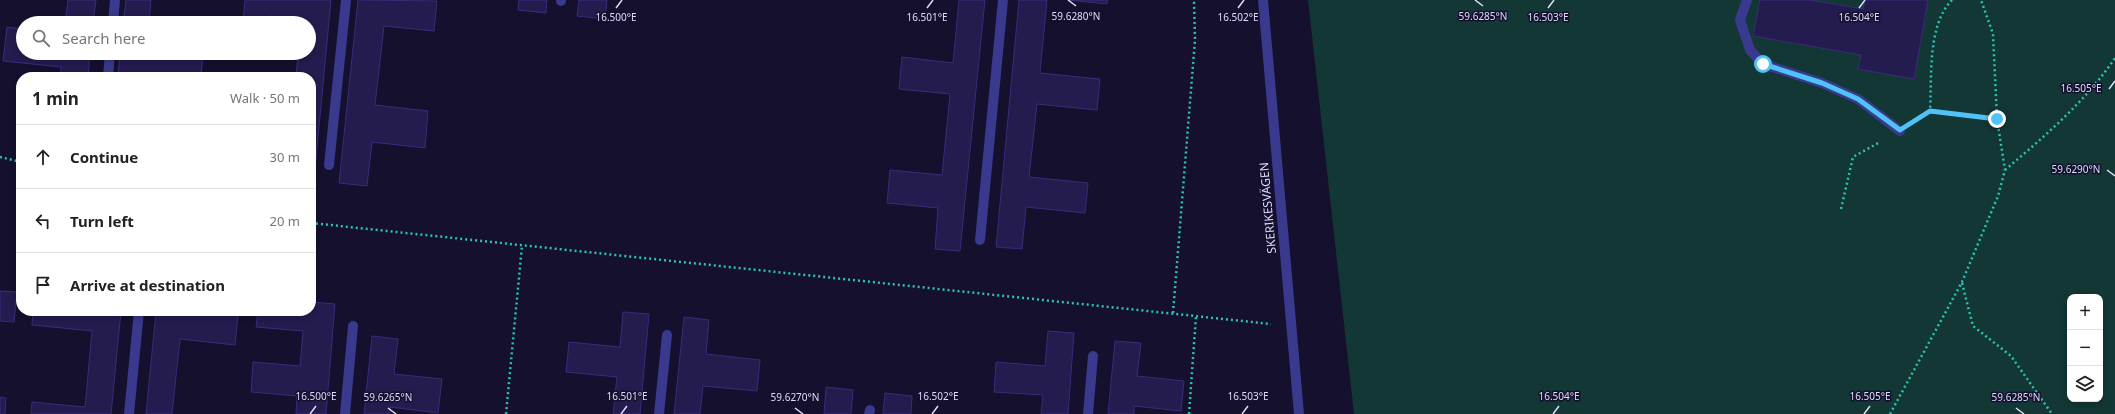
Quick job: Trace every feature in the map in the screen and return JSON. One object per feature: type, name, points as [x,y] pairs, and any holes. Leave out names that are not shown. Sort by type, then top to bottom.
[{"type":"street","points":[[114,16],[115,0]]},
{"type":"street","points":[[329,165],[346,0]]},
{"type":"street","points":[[980,240],[1003,0]]},
{"type":"street","name":"SKERIKESVÄGEN","points":[[1264,0],[1299,414]]},
{"type":"street","points":[[1746,0],[1740,20],[1750,50],[1763,64],[1822,83],[1858,99],[1900,130]]},
{"type":"street","points":[[108,72],[109,60]]},
{"type":"street","points":[[129,414],[139,316]]},
{"type":"street","points":[[345,414],[353,326]]},
{"type":"street","points":[[659,414],[667,335]]},
{"type":"street","points":[[1088,414],[1093,356]]},
{"type":"path","points":[[1173,313],[1195,40],[1194,0]]},
{"type":"path","points":[[1930,111],[1933,42],[1946,6],[1952,0]]},
{"type":"path","points":[[1890,414],[1962,282],[1998,196],[2005,170],[1997,119],[1993,34],[1982,0]]},
{"type":"path","points":[[2005,170],[2052,130],[2102,77],[2115,58]]},
{"type":"path","points":[[1841,209],[1853,156],[1900,130],[1930,111],[1997,119]]},
{"type":"path","points":[[0,157],[16,161]]},
{"type":"path","points":[[316,224],[1292,326]]},
{"type":"path","points":[[506,414],[522,246]]},
{"type":"path","points":[[1962,282],[1973,326],[2010,356],[2052,414]]},
{"type":"path","points":[[1189,414],[1196,316]]},
{"type":"green space","points":[[1308,0],[2115,0],[2115,414],[1354,414]]},
{"type":"building","points":[[68,0],[96,0],[94,16],[66,16]]},
{"type":"building","points":[[126,0],[151,0],[150,16],[124,16]]},
{"type":"building","points":[[245,0],[331,0],[316,158],[316,72],[296,72],[297,60],[316,60],[316,16],[244,16]]},
{"type":"building","points":[[358,0],[437,1],[434,31],[384,26],[375,105],[428,111],[425,148],[372,142],[367,186],[339,183]]},
{"type":"building","points":[[519,0],[547,0],[546,13],[518,10]]},
{"type":"building","points":[[579,0],[607,0],[605,19],[577,16]]},
{"type":"building","points":[[959,0],[985,0],[960,251],[935,249],[938,208],[887,203],[890,170],[942,175],[950,94],[899,89],[902,57],[953,63]]},
{"type":"building","points":[[1019,0],[1047,0],[1040,73],[1100,79],[1097,110],[1037,104],[1029,177],[1088,183],[1085,213],[1026,207],[1022,249],[996,247]]},
{"type":"building","points":[[1068,0],[1108,0],[1107,4]]},
{"type":"building","points":[[1760,0],[1811,0],[1863,9],[1865,0],[1928,0],[1914,79],[1858,69],[1861,55],[1753,36]]},
{"type":"building","points":[[7,27],[16,28],[16,60],[89,60],[88,72],[60,72],[61,67],[3,61]]},
{"type":"building","points":[[119,60],[202,60],[201,72],[118,72]]},
{"type":"building","points":[[0,291],[16,292],[14,322],[0,321]]},
{"type":"building","points":[[316,302],[335,304],[326,414],[296,414],[297,396],[251,392],[253,362],[300,366],[303,331],[256,327],[257,316],[316,316]]},
{"type":"building","points":[[623,312],[649,314],[640,414],[613,414],[617,377],[566,372],[569,342],[620,347]]},
{"type":"building","points":[[33,316],[121,316],[111,414],[31,414],[32,402],[85,407],[92,331],[32,325]]},
{"type":"building","points":[[156,316],[238,316],[235,345],[180,339],[172,414],[146,414]]},
{"type":"building","points":[[684,317],[709,320],[706,354],[760,360],[757,391],[703,386],[700,414],[674,414]]},
{"type":"building","points":[[1048,331],[1074,333],[1068,414],[1041,414],[1043,395],[994,392],[996,362],[1045,366]]},
{"type":"building","points":[[372,336],[398,339],[394,374],[442,379],[438,413],[390,407],[390,414],[364,414]]},
{"type":"building","points":[[1115,341],[1141,343],[1137,376],[1184,381],[1181,411],[1134,406],[1134,414],[1108,414]]},
{"type":"building","points":[[826,387],[853,390],[851,414],[824,414]]},
{"type":"building","points":[[885,393],[912,396],[911,414],[883,414]]},
{"type":"building","points":[[0,397],[6,398],[5,414],[0,414]]},
{"type":"route","points":[[1763,64],[1822,83],[1858,99],[1900,130],[1930,111],[1997,119]]}]
